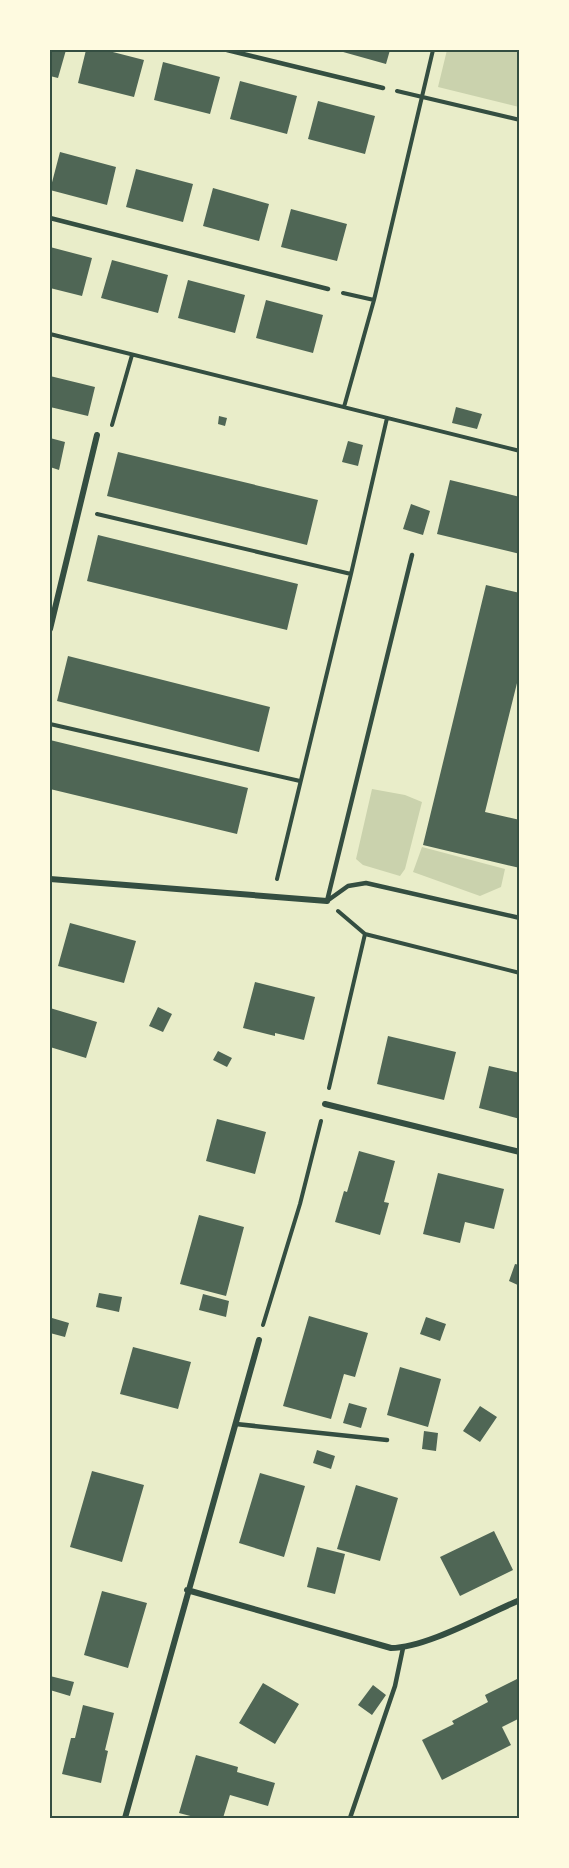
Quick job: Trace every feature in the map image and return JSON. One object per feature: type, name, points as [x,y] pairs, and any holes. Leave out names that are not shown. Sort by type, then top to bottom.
[{"type":"street","points":[[50,629],[97,435]]},
{"type":"street","points":[[50,879],[327,901]]},
{"type":"street","points":[[325,1104],[519,1152]]},
{"type":"street","points":[[125,1818],[187,1590],[259,1340]]},
{"type":"street","points":[[187,1590],[391,1648],[403,1648],[423,1642],[519,1600]]},
{"type":"lane","points":[[227,50],[383,88]]},
{"type":"lane","points":[[50,218],[328,289]]},
{"type":"lane","points":[[327,901],[412,555]]},
{"type":"lane","points":[[327,901],[348,886],[366,883],[519,918]]},
{"type":"lane","points":[[236,1424],[387,1440]]},
{"type":"lane","points":[[350,1818],[395,1686],[403,1648]]},
{"type":"path","points":[[344,406],[374,300],[433,50]]},
{"type":"path","points":[[383,88],[519,120]]},
{"type":"path","points":[[328,289],[374,300]]},
{"type":"path","points":[[50,334],[519,451]]},
{"type":"path","points":[[97,435],[114,424],[132,355]]},
{"type":"path","points":[[272,897],[387,418]]},
{"type":"path","points":[[79,510],[351,573]]},
{"type":"path","points":[[50,724],[300,781]]},
{"type":"path","points":[[327,901],[364,933],[519,973]]},
{"type":"path","points":[[259,1340],[300,1204],[364,933]]},
{"type":"green space","points":[[447,50],[519,50],[519,107],[438,87]]},
{"type":"green space","points":[[372,789],[405,795],[422,802],[405,869],[400,876],[363,865],[356,859]]},
{"type":"green space","points":[[422,847],[505,869],[501,887],[480,896],[413,872]]},
{"type":"building","points":[[50,50],[66,50],[58,78],[50,76]]},
{"type":"building","points":[[86,50],[105,50],[144,60],[134,97],[78,83]]},
{"type":"building","points":[[336,50],[390,50],[386,64]]},
{"type":"building","points":[[163,62],[220,77],[210,114],[154,100]]},
{"type":"building","points":[[240,81],[297,96],[287,134],[230,119]]},
{"type":"building","points":[[318,101],[375,116],[365,154],[308,139]]},
{"type":"building","points":[[60,152],[116,167],[107,205],[50,190]]},
{"type":"building","points":[[136,169],[193,184],[183,222],[126,207]]},
{"type":"building","points":[[213,188],[269,204],[259,241],[203,226]]},
{"type":"building","points":[[291,209],[347,224],[337,261],[281,247]]},
{"type":"building","points":[[50,247],[92,258],[82,296],[50,288]]},
{"type":"building","points":[[112,260],[168,275],[158,313],[101,298]]},
{"type":"building","points":[[188,280],[245,295],[235,333],[178,318]]},
{"type":"building","points":[[266,300],[323,315],[313,353],[256,338]]},
{"type":"building","points":[[50,376],[95,387],[88,416],[50,407]]},
{"type":"building","points":[[456,407],[482,414],[477,429],[452,423]]},
{"type":"building","points":[[219,416],[227,418],[225,426],[218,424]]},
{"type":"building","points":[[50,438],[65,442],[59,470],[50,467]]},
{"type":"building","points":[[348,441],[363,445],[358,466],[342,462]]},
{"type":"building","points":[[118,452],[318,500],[307,545],[107,496]]},
{"type":"building","points":[[450,480],[520,497],[520,554],[437,534]]},
{"type":"building","points":[[411,504],[430,511],[423,535],[403,529]]},
{"type":"building","points":[[98,535],[298,584],[287,630],[87,581]]},
{"type":"building","points":[[486,585],[520,593],[520,671],[485,812],[520,820],[520,868],[423,845]]},
{"type":"building","points":[[68,656],[270,707],[259,752],[57,701]]},
{"type":"building","points":[[50,740],[248,788],[237,834],[50,789]]},
{"type":"building","points":[[70,923],[136,941],[124,983],[58,966]]},
{"type":"building","points":[[255,982],[315,997],[304,1040],[243,1028]]},
{"type":"building","points":[[158,1007],[172,1014],[163,1032],[149,1026]]},
{"type":"building","points":[[50,1008],[97,1022],[86,1058],[50,1047]]},
{"type":"building","points":[[388,1036],[456,1052],[444,1100],[377,1084]]},
{"type":"building","points":[[218,1051],[232,1058],[227,1067],[213,1060]]},
{"type":"building","points":[[489,1066],[520,1073],[520,1119],[479,1108]]},
{"type":"building","points":[[217,1119],[266,1132],[255,1174],[206,1161]]},
{"type":"building","points":[[359,1151],[395,1161],[384,1202],[389,1203],[380,1235],[335,1222]]},
{"type":"building","points":[[438,1173],[504,1189],[494,1229],[465,1222],[460,1243],[423,1234]]},
{"type":"building","points":[[199,1215],[244,1227],[226,1296],[180,1284]]},
{"type":"building","points":[[515,1264],[520,1265],[520,1286],[509,1281]]},
{"type":"building","points":[[99,1293],[122,1297],[119,1312],[96,1307]]},
{"type":"building","points":[[203,1294],[229,1301],[226,1317],[199,1310]]},
{"type":"building","points":[[309,1316],[368,1333],[355,1377],[344,1374],[331,1419],[283,1406]]},
{"type":"building","points":[[426,1317],[446,1324],[440,1341],[420,1334]]},
{"type":"building","points":[[52,1318],[69,1323],[65,1337],[50,1333]]},
{"type":"building","points":[[133,1347],[191,1362],[178,1409],[120,1394]]},
{"type":"building","points":[[400,1367],[441,1379],[428,1427],[387,1415]]},
{"type":"building","points":[[349,1403],[367,1408],[361,1428],[343,1423]]},
{"type":"building","points":[[480,1406],[497,1417],[480,1442],[463,1431]]},
{"type":"building","points":[[424,1431],[438,1433],[436,1451],[422,1449]]},
{"type":"building","points":[[317,1450],[335,1456],[331,1469],[313,1463]]},
{"type":"building","points":[[92,1471],[144,1485],[122,1562],[70,1547]]},
{"type":"building","points":[[260,1473],[305,1486],[284,1557],[239,1543]]},
{"type":"building","points":[[356,1485],[398,1498],[380,1561],[337,1549]]},
{"type":"building","points":[[494,1531],[513,1570],[460,1596],[440,1557]]},
{"type":"building","points":[[317,1547],[345,1554],[335,1594],[307,1587]]},
{"type":"building","points":[[102,1591],[147,1603],[128,1668],[84,1655]]},
{"type":"building","points":[[50,1676],[74,1682],[70,1696],[50,1690]]},
{"type":"building","points":[[517,1679],[520,1685],[520,1718],[502,1727],[511,1745],[442,1780],[422,1740],[454,1724],[452,1721],[488,1702],[485,1695]]},
{"type":"building","points":[[263,1683],[299,1704],[275,1744],[239,1723]]},
{"type":"building","points":[[373,1685],[386,1695],[372,1715],[358,1705]]},
{"type":"building","points":[[83,1705],[114,1713],[105,1750],[108,1751],[101,1783],[62,1774],[71,1738],[75,1738]]},
{"type":"building","points":[[196,1755],[238,1767],[237,1772],[275,1783],[268,1806],[230,1795],[223,1818],[198,1818],[179,1813]]}]
